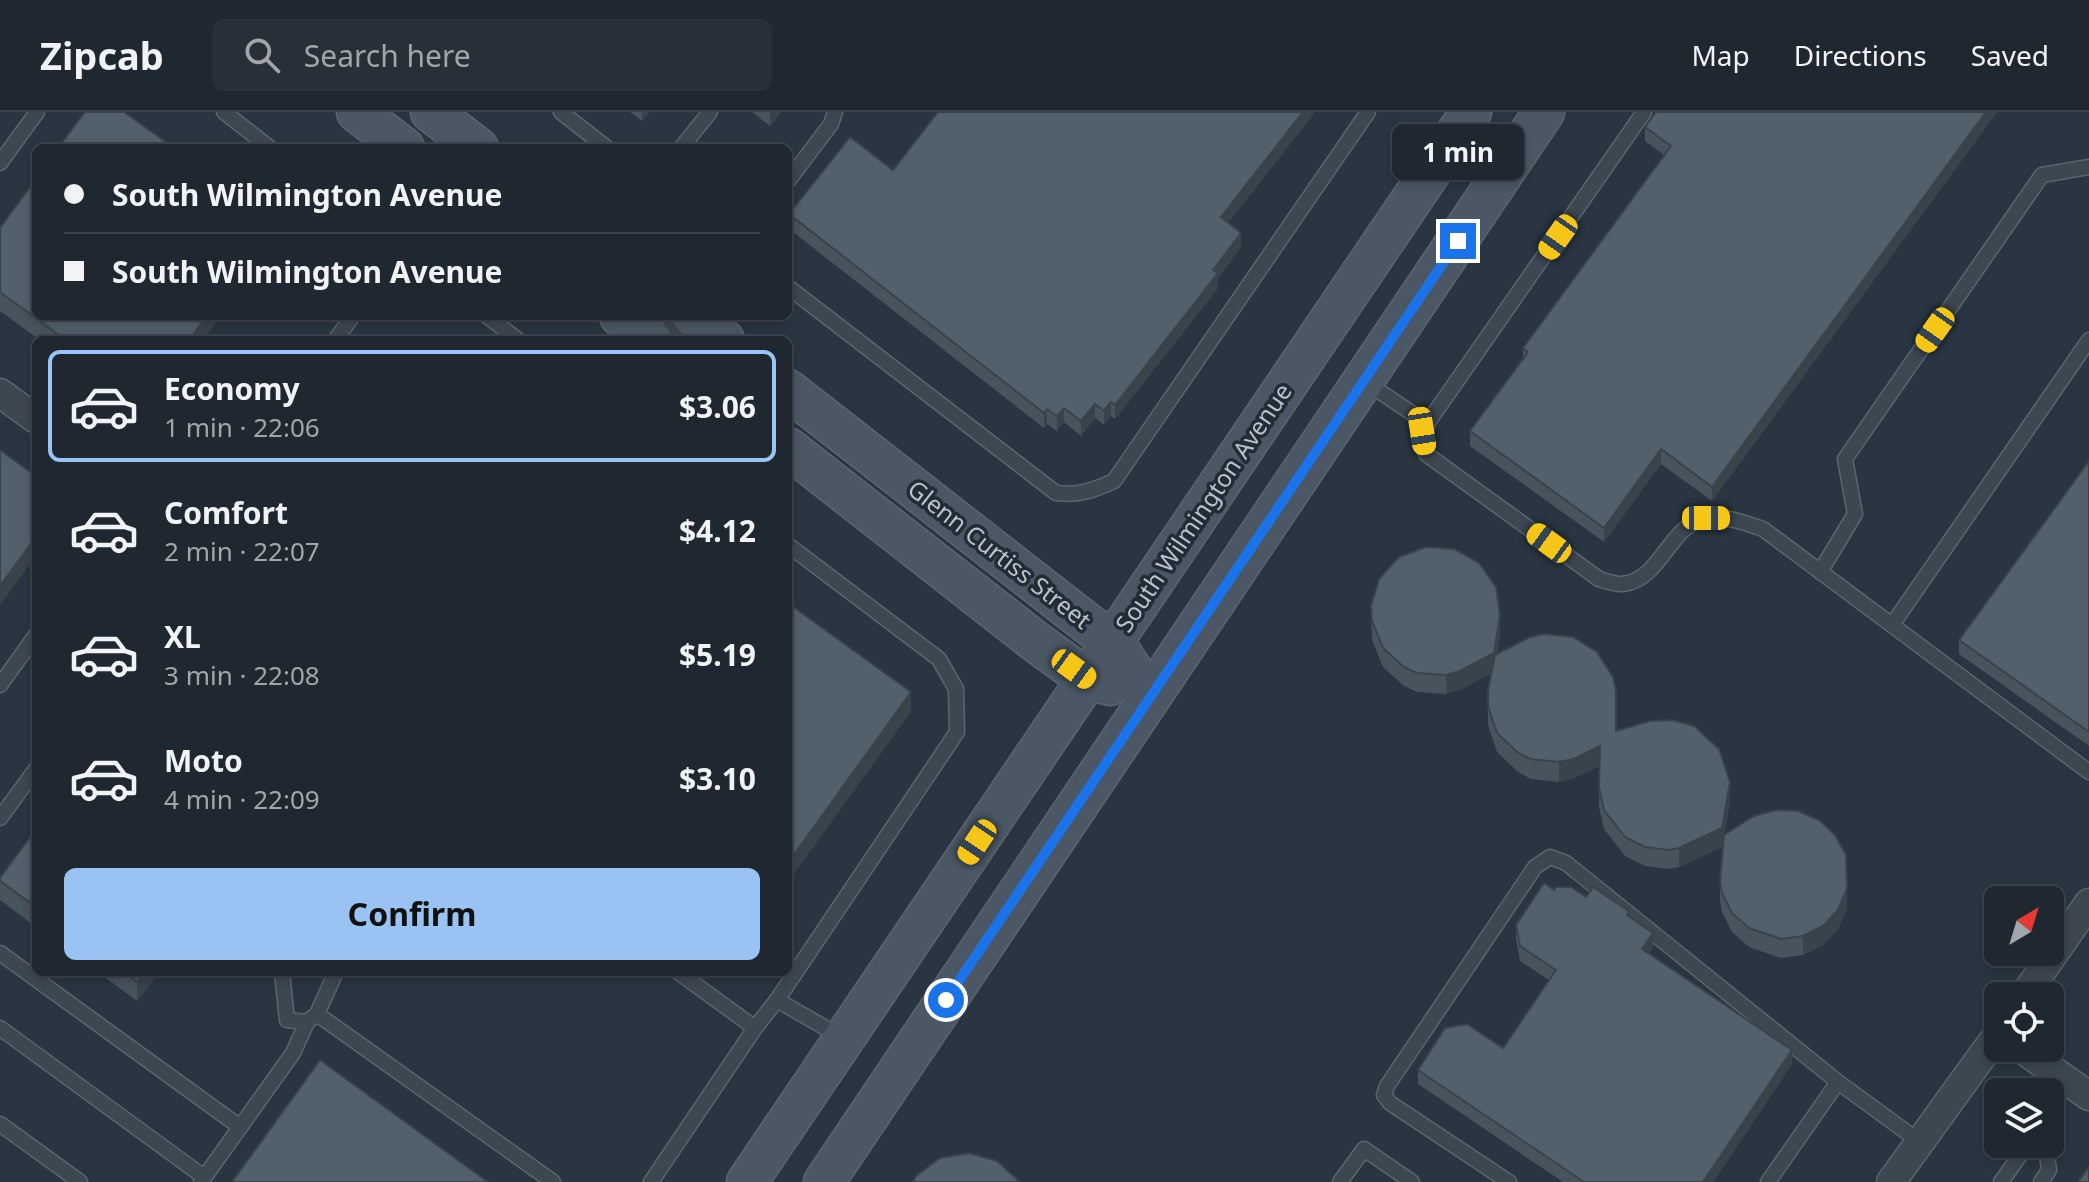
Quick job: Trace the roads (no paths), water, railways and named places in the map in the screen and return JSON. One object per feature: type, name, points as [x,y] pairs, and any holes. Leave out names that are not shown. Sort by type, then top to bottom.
[{"type":"main road","points":[[357,112],[399,144]]},
{"type":"main road","points":[[431,112],[473,144]]},
{"type":"main road","name":"South Wilmington Avenue","points":[[747,1182],[1471,112]]},
{"type":"main road","points":[[824,1182],[1544,112]]},
{"type":"main road","points":[[625,320],[646,336]]},
{"type":"main road","points":[[698,320],[719,336]]},
{"type":"main road","name":"Glenn Curtiss Street","points":[[792,393],[1113,641],[1149,696]]},
{"type":"main road","name":"Glenn Curtiss Street","points":[[792,451],[1087,679],[1149,696]]},
{"type":"street","points":[[0,393],[32,416]]},
{"type":"street","points":[[2034,982],[2089,903]]},
{"type":"street","points":[[1891,1182],[1984,1053]]},
{"type":"street","points":[[2041,1062],[2089,1096]]},
{"type":"lane","points":[[0,163],[37,112]]},
{"type":"lane","points":[[224,112],[265,144]]},
{"type":"lane","points":[[561,112],[602,144]]},
{"type":"lane","points":[[684,144],[710,112]]},
{"type":"lane","points":[[792,176],[831,124],[835,112]]},
{"type":"lane","points":[[792,290],[1056,493],[1070,495],[1089,492],[1114,481],[1368,112]]},
{"type":"lane","points":[[1644,112],[1422,431],[1426,454],[1599,579],[1621,585],[1644,577],[1687,526],[1706,518],[1732,518],[1763,529],[2089,772]]},
{"type":"lane","points":[[1820,572],[1855,514],[1845,459],[2042,175],[2089,167]]},
{"type":"lane","points":[[492,320],[513,336]]},
{"type":"lane","points":[[1892,625],[2089,340]]},
{"type":"lane","points":[[1363,380],[1428,424]]},
{"type":"lane","points":[[651,1182],[957,732],[956,689],[939,659],[792,548]]},
{"type":"lane","points":[[0,685],[32,641]]},
{"type":"lane","points":[[0,818],[32,774]]},
{"type":"lane","points":[[1509,1182],[1390,1103],[1384,1095],[1535,867],[1550,857],[1566,863],[1838,1082],[1920,1142]]},
{"type":"lane","points":[[0,953],[240,1127]]},
{"type":"lane","points":[[282,976],[287,1020],[312,1018],[553,1182]]},
{"type":"lane","points":[[0,1028],[202,1179],[293,1053],[334,976]]},
{"type":"lane","points":[[684,976],[755,1028]]},
{"type":"lane","points":[[777,1000],[843,1038]]},
{"type":"lane","points":[[1768,1182],[1838,1082]]},
{"type":"lane","points":[[0,1124],[80,1182]]},
{"type":"lane","points":[[1340,1182],[1364,1149],[1412,1182]]},
{"type":"lane","points":[[2001,1182],[2018,1158]]},
{"type":"lane","points":[[2041,1182],[2049,1170],[2047,1158]]}]
